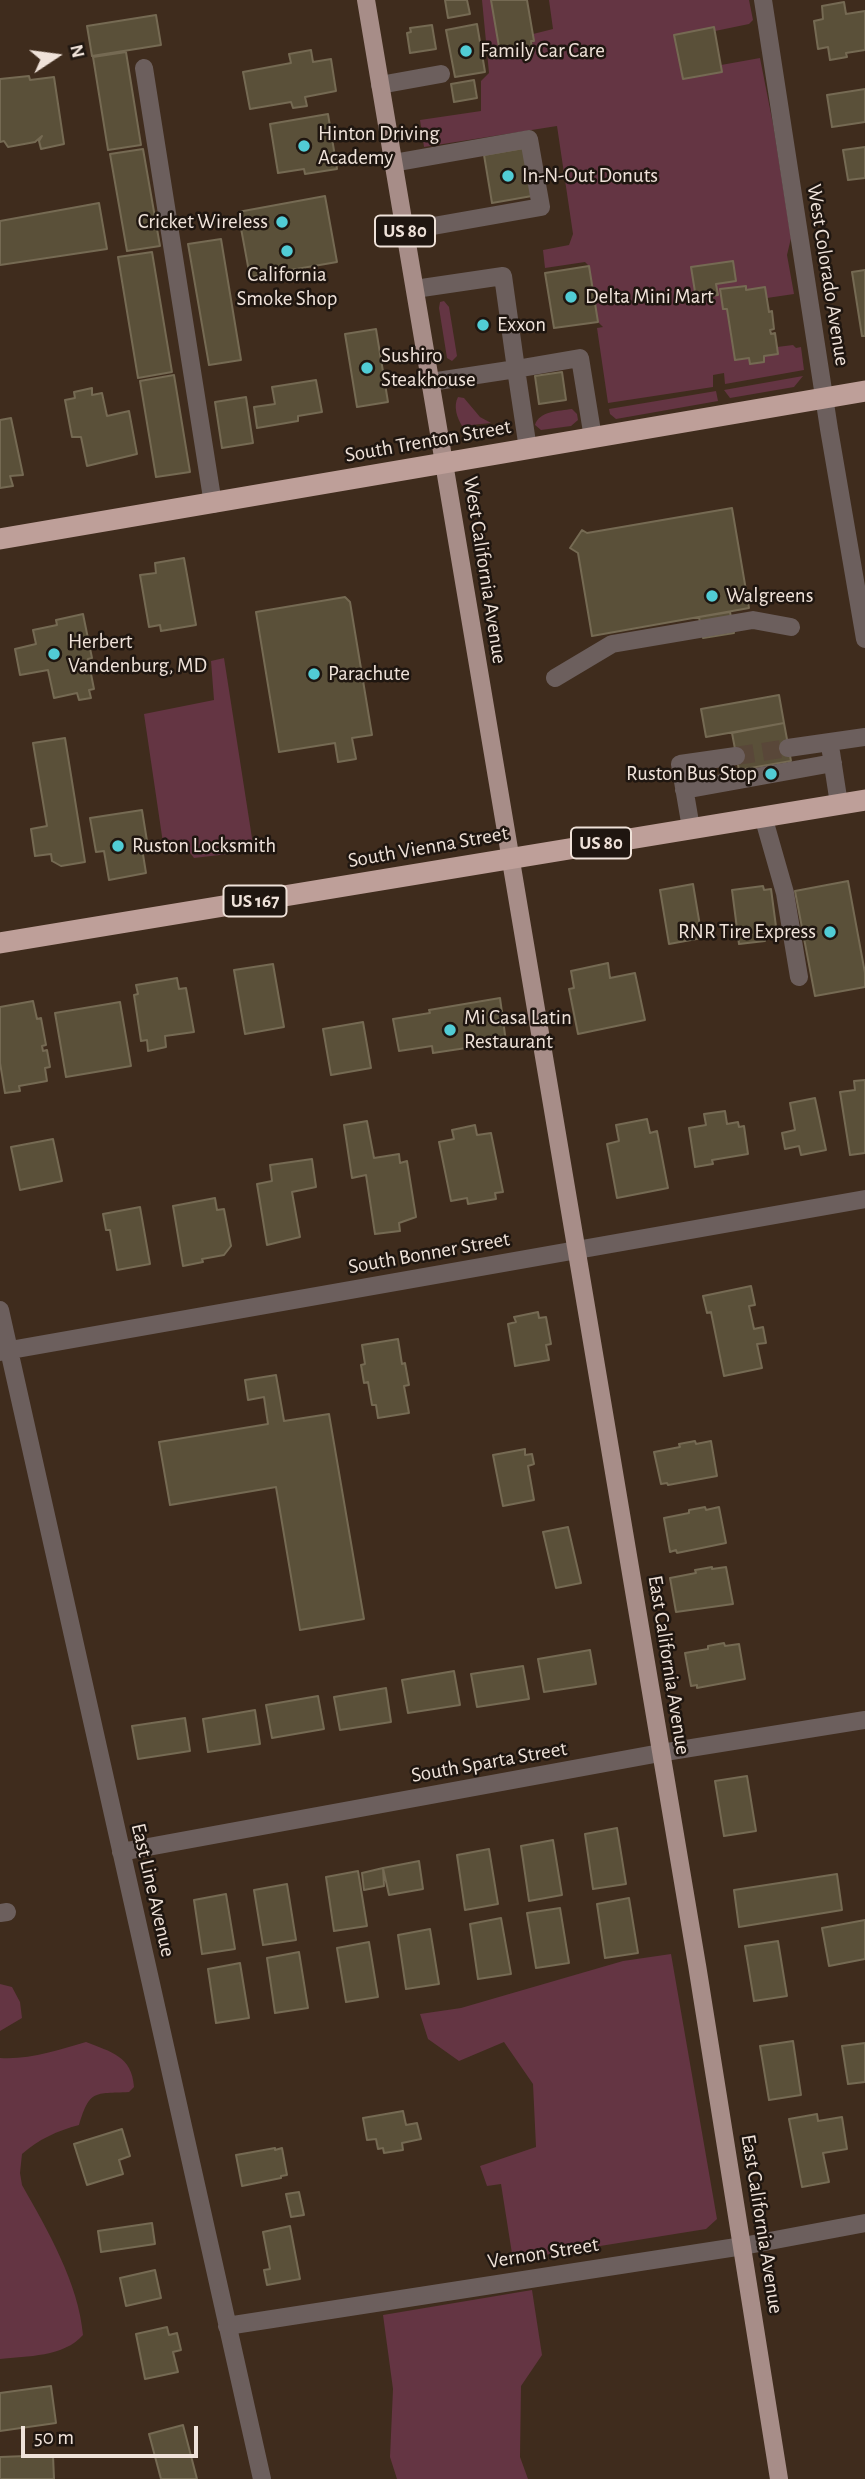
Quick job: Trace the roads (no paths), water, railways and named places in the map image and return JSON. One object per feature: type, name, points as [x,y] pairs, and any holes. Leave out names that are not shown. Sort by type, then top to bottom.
[{"type":"highway","name":"South Trenton Street","points":[[0,539],[865,391]]},
{"type":"highway","name":"South Vienna Street","points":[[0,943],[865,800]]},
{"type":"main road","name":"West California Avenue","points":[[366,0],[511,858]]},
{"type":"main road","name":"East California Avenue","points":[[511,858],[743,2246],[779,2479]]},
{"type":"street","name":"West Colorado Avenue","points":[[763,0],[824,398],[865,639]]},
{"type":"street","points":[[144,68],[213,504]]},
{"type":"street","points":[[380,85],[441,74]]},
{"type":"street","points":[[393,163],[529,139],[541,207],[405,231]]},
{"type":"street","points":[[415,289],[503,276],[528,449]]},
{"type":"street","points":[[431,382],[580,358],[593,438]]},
{"type":"street","points":[[555,678],[612,644],[753,620],[792,627]]},
{"type":"street","points":[[788,748],[865,737]]},
{"type":"street","points":[[829,742],[839,804]]},
{"type":"street","points":[[691,828],[680,764],[736,756]]},
{"type":"street","points":[[684,790],[832,763]]},
{"type":"street","points":[[763,816],[785,893],[799,977]]},
{"type":"street","name":"South Bonner Street","points":[[4,1351],[865,1199]]},
{"type":"street","name":"East Line Avenue","points":[[0,1310],[4,1351],[121,1852],[262,2479]]},
{"type":"street","name":"South Sparta Street","points":[[121,1852],[660,1754],[865,1720]]},
{"type":"street","name":"Vernon Street","points":[[227,2326],[743,2246],[865,2223]]},
{"type":"tunnel","points":[[736,756],[788,748]]},
{"type":"place","name":"Family Car Care","points":[[466,51]]},
{"type":"place","name":"Hinton Driving Academy","points":[[304,146]]},
{"type":"place","name":"In-N-Out Donuts","points":[[508,176]]},
{"type":"place","name":"Cricket Wireless","points":[[282,222]]},
{"type":"place","name":"California Smoke Shop","points":[[287,251]]},
{"type":"place","name":"Delta Mini Mart","points":[[571,297]]},
{"type":"place","name":"Exxon","points":[[483,325]]},
{"type":"place","name":"Sushiro Steakhouse","points":[[367,368]]},
{"type":"place","name":"Walgreens","points":[[712,596]]},
{"type":"place","name":"Herbert Vandenburg, MD","points":[[54,654]]},
{"type":"place","name":"Parachute","points":[[314,674]]},
{"type":"place","name":"Ruston Bus Stop","points":[[771,774]]},
{"type":"place","name":"Ruston Locksmith","points":[[118,846]]},
{"type":"place","name":"RNR Tire Express","points":[[830,932]]},
{"type":"place","name":"Mi Casa Latin Restaurant","points":[[450,1030]]}]
